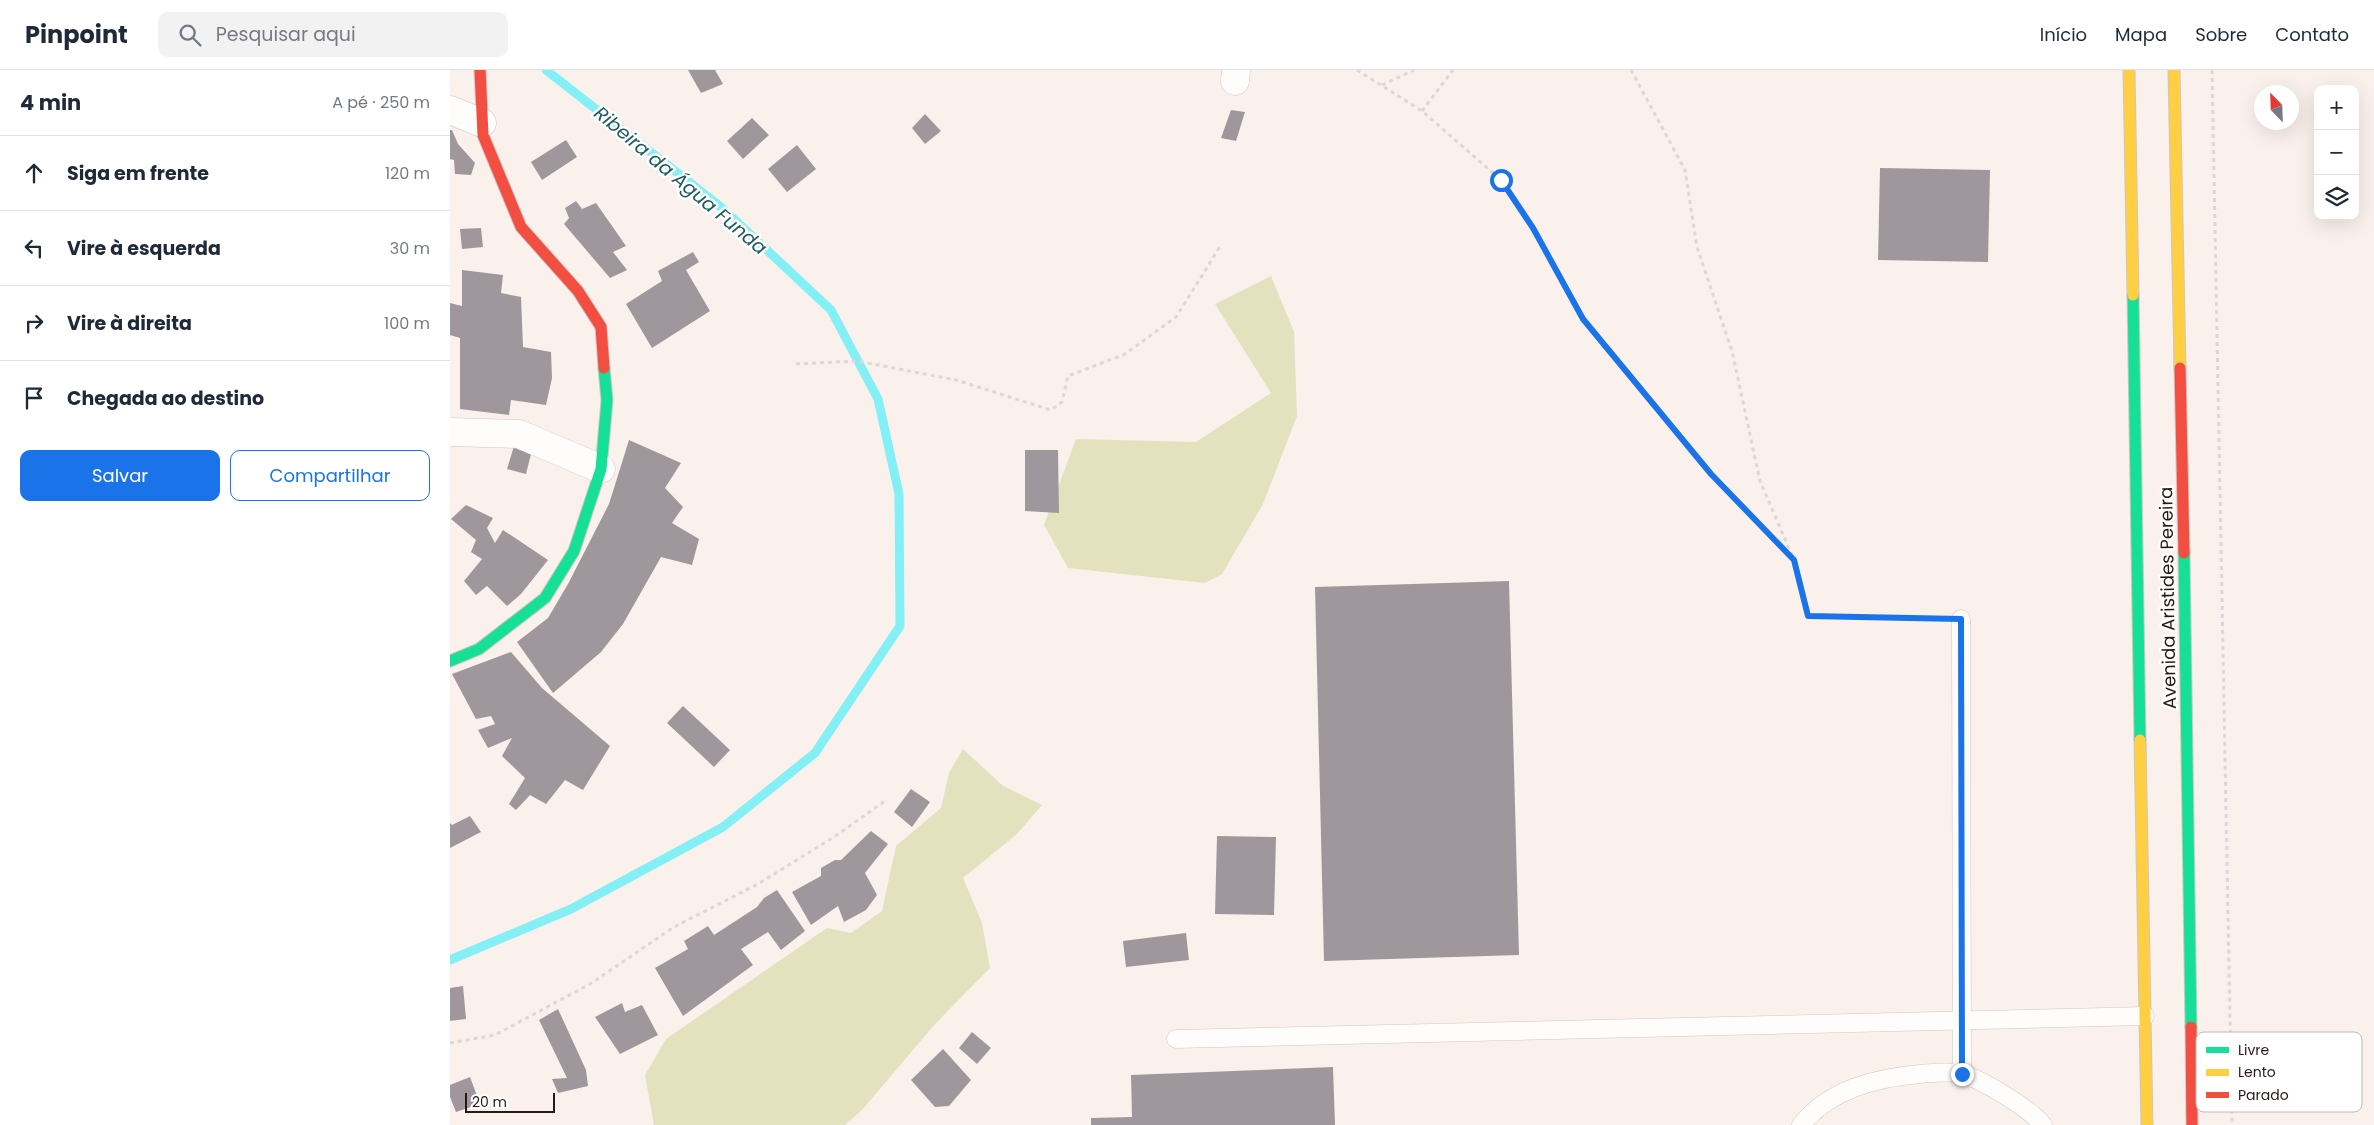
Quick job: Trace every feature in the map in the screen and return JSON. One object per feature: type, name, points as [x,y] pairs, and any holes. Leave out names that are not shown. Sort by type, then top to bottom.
[{"type":"main road","points":[[450,661],[479,649],[545,598],[574,551],[601,469],[607,400],[601,327],[578,290],[521,227],[483,135],[480,70]]},
{"type":"main road","name":"Avenida Aristides Pereira","points":[[2129,70],[2147,1125]]},
{"type":"main road","name":"Avenida Aristides Pereira","points":[[2174,70],[2187,672],[2192,1125]]},
{"type":"street","points":[[450,110],[482,123]]},
{"type":"street","points":[[450,432],[518,434],[601,469]]},
{"type":"lane","points":[[1961,619],[1962,1074]]},
{"type":"lane","points":[[1176,1039],[2145,1016]]},
{"type":"lane","points":[[1801,1125],[1811,1112],[1839,1094],[1870,1082],[1924,1073],[1962,1074],[2015,1100],[2042,1125]]},
{"type":"path","points":[[1357,70],[1422,111],[1501,180],[1533,228],[1583,319],[1711,474],[1794,560]]},
{"type":"path","points":[[1382,86],[1414,70]]},
{"type":"path","points":[[1422,111],[1453,70]]},
{"type":"path","points":[[1631,70],[1685,170],[1697,247],[1732,351],[1760,481],[1794,560],[1808,616],[1961,619]]},
{"type":"path","points":[[2212,70],[2230,1032]]},
{"type":"path","points":[[796,364],[857,361],[956,380],[1051,410],[1062,402],[1068,376],[1126,354],[1176,317],[1221,245]]},
{"type":"path","points":[[450,1043],[495,1035],[590,984],[674,927],[758,884],[834,837],[885,801]]},
{"type":"path","points":[[2232,1112],[2232,1125]]},
{"type":"shaded area","points":[[1271,276],[1294,332],[1297,416],[1263,504],[1222,574],[1205,583],[1068,568],[1044,525],[1076,439],[1196,442],[1271,393],[1215,304]]},
{"type":"shaded area","points":[[963,749],[1003,786],[1042,805],[1017,834],[963,878],[982,923],[990,968],[936,1023],[862,1110],[845,1125],[654,1125],[645,1075],[666,1039],[827,928],[851,933],[882,911],[896,846],[941,808],[949,773]]},
{"type":"building","points":[[688,70],[715,70],[723,84],[701,93]]},
{"type":"building","points":[[1231,110],[1245,112],[1236,141],[1221,138]]},
{"type":"building","points":[[925,114],[941,131],[925,144],[912,128]]},
{"type":"building","points":[[752,118],[769,135],[743,159],[727,141]]},
{"type":"building","points":[[450,130],[452,130],[458,144],[475,163],[471,175],[455,174],[454,160],[450,159]]},
{"type":"building","points":[[566,140],[577,157],[542,180],[531,162]]},
{"type":"building","points":[[797,145],[816,169],[787,192],[768,169]]},
{"type":"building","points":[[1880,168],[1990,170],[1988,262],[1878,260]]},
{"type":"building","points":[[576,201],[582,209],[596,203],[626,246],[613,252],[627,270],[610,278],[564,224],[569,218],[565,208]]},
{"type":"building","points":[[481,228],[483,247],[462,249],[460,229]]},
{"type":"building","points":[[693,252],[699,262],[686,270],[710,311],[652,348],[626,304],[662,281],[658,271]]},
{"type":"building","points":[[462,270],[503,275],[501,293],[521,297],[523,347],[551,352],[552,378],[546,405],[511,400],[509,415],[460,409],[460,338],[450,335],[450,303],[462,306]]},
{"type":"building","points":[[629,440],[681,463],[665,488],[683,507],[672,523],[699,539],[692,565],[661,557],[623,624],[601,652],[553,693],[517,642],[548,618],[568,584],[609,504]]},
{"type":"building","points":[[514,446],[532,450],[526,474],[507,469]]},
{"type":"building","points":[[1025,450],[1058,450],[1059,513],[1025,511]]},
{"type":"building","points":[[466,505],[493,518],[487,528],[495,543],[503,530],[548,560],[521,594],[507,606],[487,586],[476,595],[464,581],[482,559],[471,552],[476,540],[451,519]]},
{"type":"building","points":[[1509,581],[1519,955],[1324,961],[1315,587]]},
{"type":"building","points":[[511,652],[542,688],[610,746],[583,790],[565,780],[546,804],[530,795],[516,810],[509,804],[525,778],[502,756],[512,738],[488,748],[478,730],[495,724],[491,716],[476,719],[452,674]]},
{"type":"building","points":[[683,706],[730,750],[714,767],[667,723]]},
{"type":"building","points":[[911,789],[930,802],[912,827],[894,812]]},
{"type":"building","points":[[470,816],[481,832],[450,848],[450,823],[452,825]]},
{"type":"building","points":[[871,831],[888,844],[865,873],[877,895],[866,910],[844,922],[838,906],[811,925],[792,892],[821,876],[821,868],[835,860],[841,860]]},
{"type":"building","points":[[1217,836],[1276,837],[1274,915],[1215,914]]},
{"type":"building","points":[[777,890],[805,931],[781,950],[768,932],[741,949],[753,965],[683,1016],[655,968],[688,949],[684,941],[708,926],[714,935],[757,907],[764,898]]},
{"type":"building","points":[[1186,933],[1189,960],[1126,967],[1123,941]]},
{"type":"building","points":[[463,986],[466,1019],[450,1021],[450,988]]},
{"type":"building","points":[[622,1003],[625,1012],[642,1005],[658,1035],[620,1054],[595,1017]]},
{"type":"building","points":[[558,1009],[586,1070],[588,1086],[558,1093],[552,1079],[567,1078],[539,1020]]},
{"type":"building","points":[[972,1032],[991,1048],[977,1064],[959,1048]]},
{"type":"building","points":[[943,1049],[971,1080],[949,1106],[935,1107],[911,1080]]},
{"type":"building","points":[[1333,1067],[1335,1125],[1091,1125],[1091,1118],[1132,1117],[1131,1075]]},
{"type":"building","points":[[470,1077],[480,1104],[456,1112],[450,1097],[450,1085]]},
{"type":"waterway","name":"Ribeira da Água Funda","points":[[450,960],[571,909],[723,827],[815,753],[900,626],[899,494],[878,399],[831,310],[721,207],[546,70]]},
{"type":"traffic: fast","points":[[2133,295],[2140,740]]},
{"type":"traffic: fast","points":[[450,661],[479,649],[545,598],[574,551],[601,469],[607,400],[604,368]]},
{"type":"traffic: fast","points":[[2184,553],[2191,1027]]},
{"type":"traffic: slow","points":[[2129,70],[2133,295]]},
{"type":"traffic: slow","points":[[2174,70],[2180,368]]},
{"type":"traffic: slow","points":[[2140,740],[2147,1125]]},
{"type":"traffic: jam","points":[[480,70],[483,135],[521,227],[578,291],[601,327],[604,368]]},
{"type":"traffic: jam","points":[[2180,368],[2184,553]]},
{"type":"traffic: jam","points":[[2191,1027],[2192,1125]]},
{"type":"route","points":[[1501,180],[1533,228],[1583,319],[1711,474],[1794,560],[1808,616],[1961,619],[1962,1074]]}]
